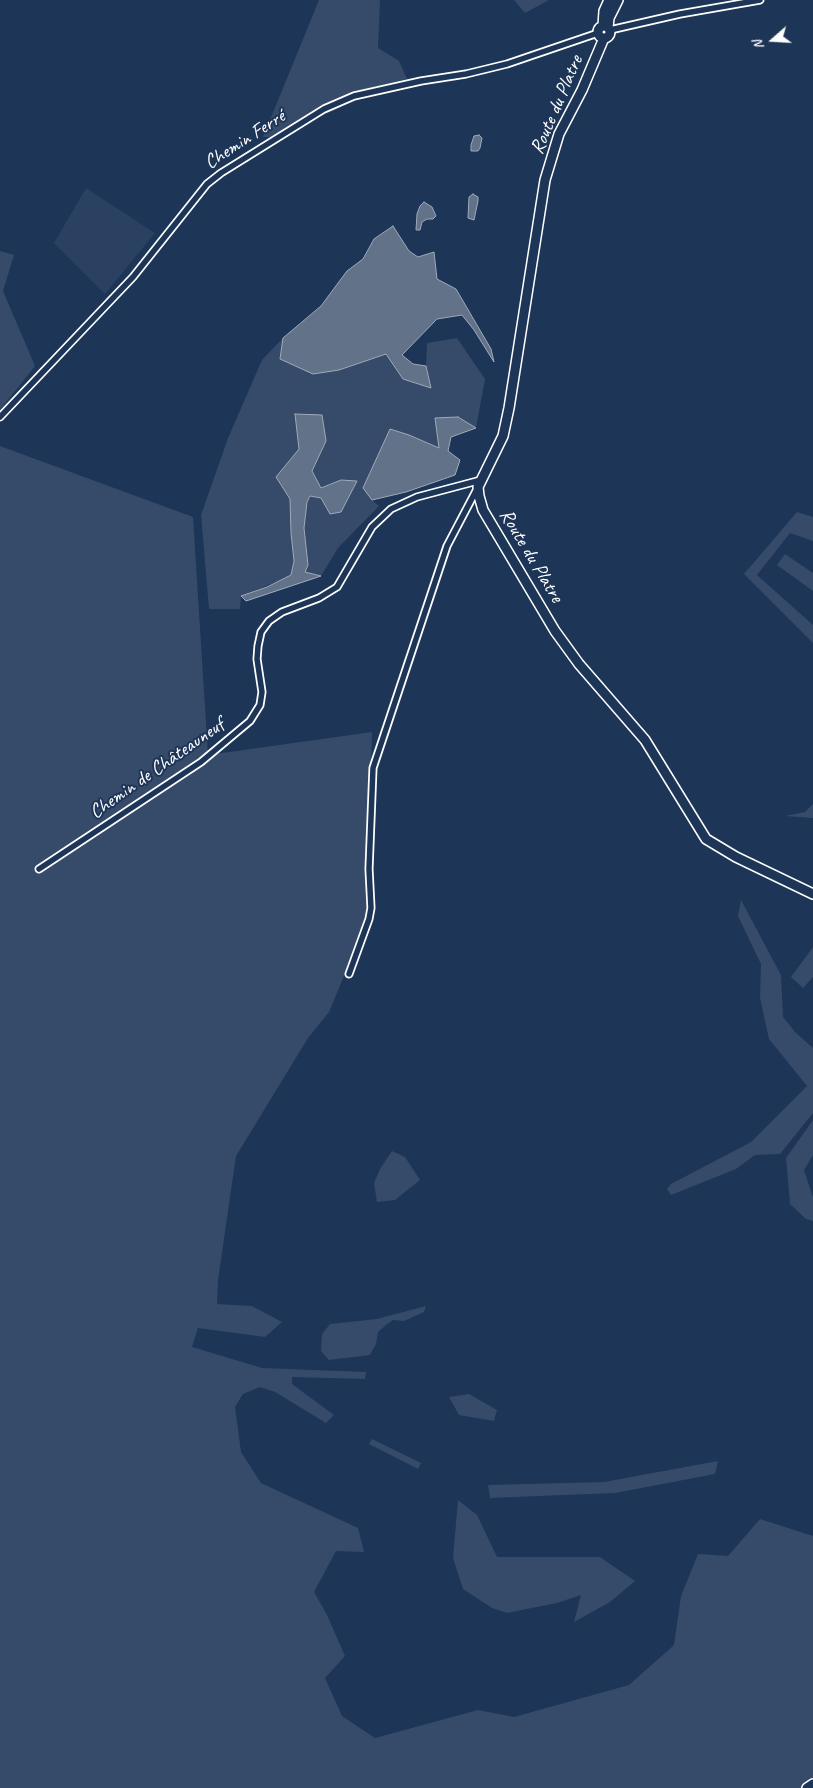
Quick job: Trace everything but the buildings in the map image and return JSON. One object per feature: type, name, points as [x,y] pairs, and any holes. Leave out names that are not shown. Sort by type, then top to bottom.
[{"type":"street","name":"Route du Platre","points":[[605,31],[604,11],[609,0]]},
{"type":"street","name":"Route du Platre","points":[[618,0],[609,18],[582,90],[559,134],[546,180],[503,436],[480,484],[478,496],[483,510],[555,631],[579,664],[645,740],[706,839],[736,858],[813,894]]},
{"type":"street","name":"Chemin Ferré","points":[[0,417],[127,283],[207,184],[221,173],[324,109],[354,96],[507,64],[605,31],[760,0]]},
{"type":"street","name":"Chemin de Châteauneuf","points":[[39,869],[201,762],[250,721],[260,705],[262,692],[257,658],[261,632],[269,621],[282,612],[319,598],[337,587],[372,527],[392,509],[418,497],[480,484]]},
{"type":"street","points":[[349,974],[369,919],[371,908],[369,869],[373,768],[447,546],[480,484]]},
{"type":"street","points":[[808,1788],[813,1784]]},
{"type":"shaded area","points":[[319,0],[380,0],[378,48],[399,61],[407,79],[350,93],[341,107],[274,137],[263,137]]},
{"type":"shaded area","points":[[514,0],[549,0],[525,13]]},
{"type":"shaded area","points":[[479,135],[482,138],[480,148],[478,151],[471,151],[474,136]]},
{"type":"shaded area","points":[[86,188],[155,233],[105,294],[54,243]]},
{"type":"shaded area","points":[[473,194],[478,197],[474,220],[468,218],[469,197]]},
{"type":"shaded area","points":[[424,202],[432,207],[436,216],[433,219],[427,219],[422,222],[420,230],[416,230],[417,214]]},
{"type":"shaded area","points":[[393,226],[409,251],[418,257],[434,252],[437,279],[456,289],[491,349],[494,362],[462,315],[437,319],[402,355],[413,364],[426,366],[431,388],[403,379],[386,354],[339,370],[313,374],[280,359],[283,338],[321,306],[347,271],[363,259],[374,239]]},
{"type":"shaded area","points":[[0,251],[14,255],[3,291],[35,366],[0,410]]},
{"type":"shaded area","points":[[283,338],[280,359],[339,370],[386,354],[403,379],[431,388],[426,366],[427,343],[457,338],[485,379],[476,428],[458,417],[440,449],[409,435],[372,500],[379,506],[338,548],[321,576],[304,572],[308,565],[304,528],[307,503],[310,496],[321,498],[330,514],[341,512],[356,481],[341,480],[321,488],[312,471],[326,441],[299,449],[276,477],[290,499],[294,561],[291,576],[241,596],[240,609],[209,609],[201,515],[228,438],[262,360]]},
{"type":"shaded area","points":[[295,414],[322,415],[326,441],[312,471],[321,488],[341,480],[357,481],[341,512],[330,514],[321,498],[310,496],[307,502],[304,528],[308,565],[305,572],[321,576],[246,601],[241,596],[267,587],[291,575],[294,561],[290,499],[276,477],[299,449]]},
{"type":"shaded area","points":[[458,417],[476,428],[451,437],[448,451],[460,460],[455,475],[406,492],[372,500],[363,488],[390,429],[439,448],[435,418]]},
{"type":"shaded area","points":[[0,446],[193,517],[208,755],[372,732],[367,921],[329,1012],[308,1038],[236,1156],[218,1280],[217,1304],[252,1306],[282,1322],[265,1337],[198,1328],[192,1347],[262,1368],[366,1372],[365,1379],[292,1377],[292,1384],[334,1415],[326,1423],[275,1392],[260,1387],[243,1394],[235,1407],[241,1452],[261,1483],[358,1528],[364,1552],[336,1551],[314,1592],[327,1615],[345,1656],[325,1678],[342,1716],[375,1738],[478,1710],[514,1717],[629,1685],[674,1645],[681,1596],[698,1554],[728,1556],[760,1519],[813,1536],[813,1788],[0,1788]]},
{"type":"shaded area","points":[[797,512],[813,517],[813,541],[790,533],[757,575],[813,625],[813,643],[744,574]]},
{"type":"shaded area","points":[[785,554],[813,573],[813,591],[777,565]]},
{"type":"shaded area","points":[[813,804],[813,818],[785,816],[805,812]]},
{"type":"shaded area","points":[[741,900],[781,975],[783,1017],[796,1033],[813,1048],[813,1113],[780,1154],[755,1155],[736,1169],[671,1195],[667,1189],[671,1184],[751,1142],[807,1086],[769,1039],[760,998],[761,964],[738,916]]},
{"type":"shaded area","points":[[813,947],[813,977],[803,988],[791,977]]},
{"type":"shaded area","points":[[813,1120],[813,1155],[804,1170],[813,1197],[813,1221],[806,1219],[790,1204],[786,1158]]},
{"type":"shaded area","points":[[392,1151],[405,1157],[420,1180],[395,1200],[377,1202],[374,1183],[380,1169]]},
{"type":"shaded area","points":[[426,1306],[424,1312],[404,1321],[393,1320],[378,1332],[376,1344],[370,1355],[329,1360],[321,1351],[322,1334],[330,1324],[377,1319]]},
{"type":"shaded area","points":[[469,1394],[497,1410],[494,1421],[459,1415],[449,1397]]},
{"type":"shaded area","points":[[372,1439],[421,1463],[418,1469],[369,1444]]},
{"type":"shaded area","points":[[718,1461],[715,1474],[615,1493],[490,1498],[488,1485],[604,1482]]},
{"type":"shaded area","points":[[458,1500],[477,1515],[497,1557],[600,1557],[635,1581],[610,1602],[574,1622],[581,1595],[557,1603],[507,1613],[492,1608],[463,1589],[453,1558]]}]
